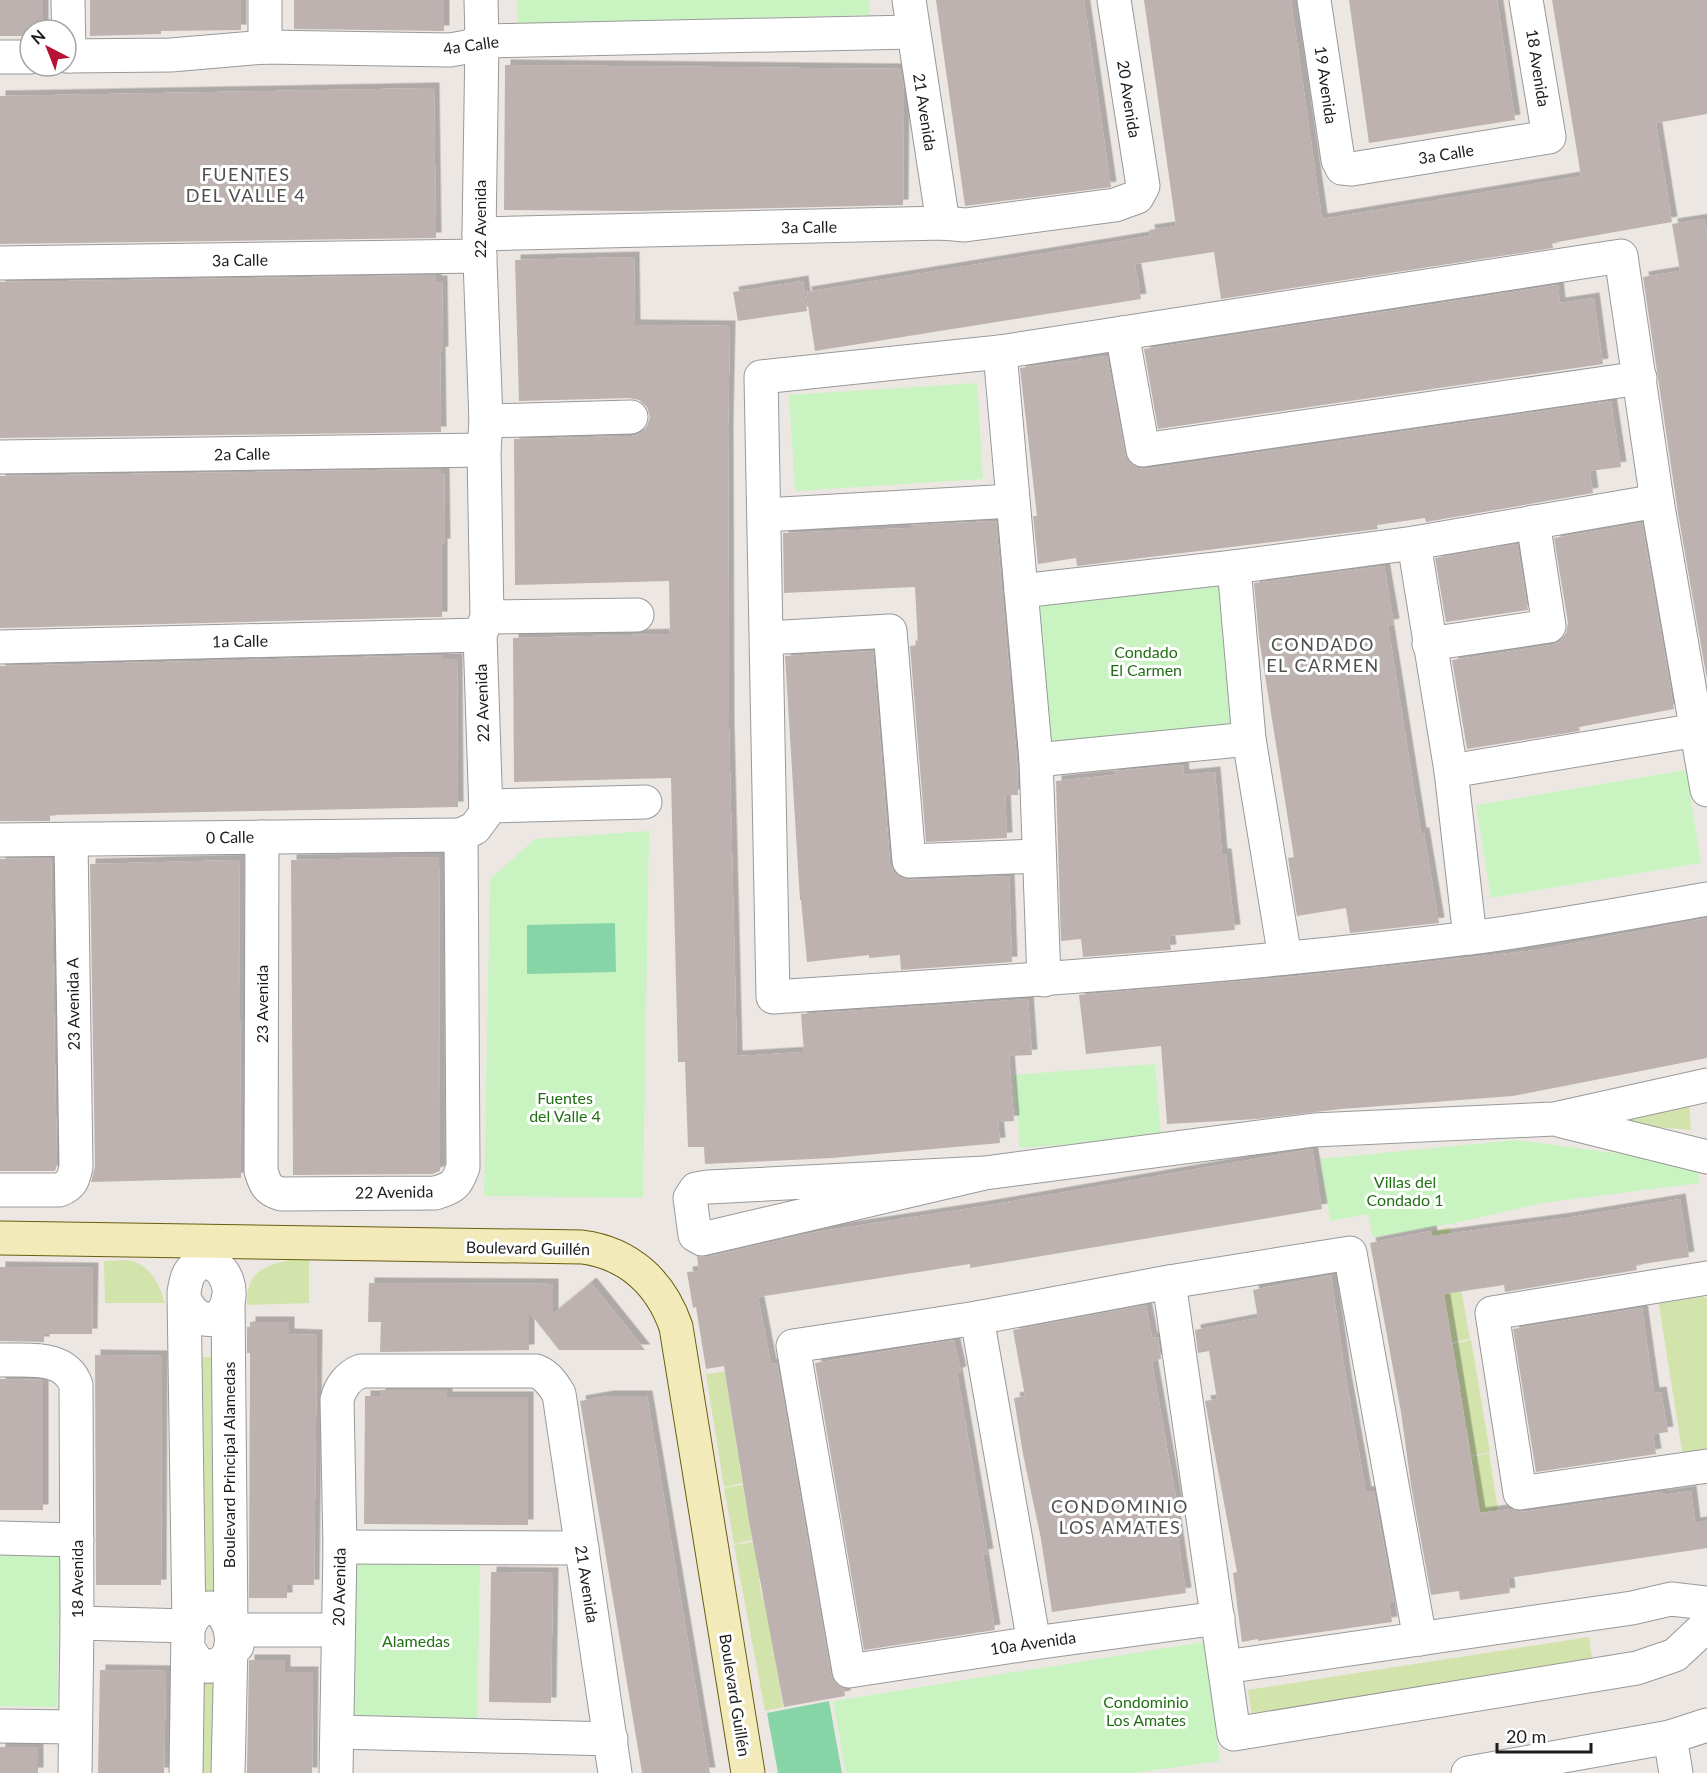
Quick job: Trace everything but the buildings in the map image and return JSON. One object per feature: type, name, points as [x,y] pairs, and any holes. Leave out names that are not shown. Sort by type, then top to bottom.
[{"type":"main road","name":"Boulevard Guillén","points":[[0,1238],[254,1244],[582,1247],[610,1253],[635,1267],[650,1281],[665,1302],[676,1327],[748,1773]]},
{"type":"street","points":[[68,0],[68,18]]},
{"type":"street","points":[[265,0],[265,47]]},
{"type":"street","name":"22 Avenida","points":[[481,0],[479,245],[485,436],[486,806]]},
{"type":"street","name":"21 Avenida","points":[[909,0],[912,32],[943,223]]},
{"type":"street","name":"20 Avenida","points":[[1114,0],[1143,186],[1137,197]]},
{"type":"street","name":"19 Avenida","points":[[1314,0],[1338,160],[1342,168]]},
{"type":"street","name":"18 Avenida","points":[[1526,0],[1549,137]]},
{"type":"street","name":"4a Calle","points":[[78,56],[171,56],[265,47],[450,50],[482,41],[912,32]]},
{"type":"street","points":[[0,57],[18,57]]},
{"type":"street","name":"3a Calle","points":[[1342,168],[1352,169],[1549,137]]},
{"type":"street","name":"3a Calle","points":[[0,263],[479,245],[943,223],[965,225],[1115,205],[1137,197]]},
{"type":"street","points":[[1707,790],[1657,501],[1621,256],[1000,352],[761,377],[773,997],[1044,980],[1285,958],[1470,938],[1707,899]]},
{"type":"street","points":[[1122,333],[1143,450],[1640,378]]},
{"type":"street","points":[[1000,352],[1036,760],[1044,980]]},
{"type":"street","name":"2a Calle","points":[[0,458],[485,436],[631,417]]},
{"type":"street","points":[[764,515],[1012,501]]},
{"type":"street","points":[[1021,591],[1234,567],[1414,543],[1657,501]]},
{"type":"street","points":[[1430,644],[1549,626],[1533,522]]},
{"type":"street","points":[[1414,543],[1451,771],[1470,938]]},
{"type":"street","points":[[1234,567],[1249,739],[1285,958]]},
{"type":"street","name":"1a Calle","points":[[0,647],[484,626],[637,615]]},
{"type":"street","points":[[767,638],[890,631],[909,861],[1039,856]]},
{"type":"street","points":[[1451,771],[1697,730]]},
{"type":"street","points":[[1036,760],[1249,739]]},
{"type":"street","points":[[461,835],[475,828],[486,813],[486,806],[645,802]]},
{"type":"street","name":"22 Avenida","points":[[261,1171],[264,1183],[270,1191],[281,1194],[435,1193],[450,1189],[459,1180],[463,1167],[461,835]]},
{"type":"street","name":"0 Calle","points":[[0,840],[461,835]]},
{"type":"street","name":"23 Avenida","points":[[261,1171],[262,837]]},
{"type":"street","name":"23 Avenida A","points":[[0,1190],[59,1190],[68,1187],[72,1182],[76,1167],[71,840]]},
{"type":"street","points":[[985,1173],[702,1239],[695,1235],[693,1226],[690,1198],[696,1189],[708,1186],[985,1173],[1314,1130],[1554,1119],[1707,1085],[1707,1094]]},
{"type":"street","points":[[1554,1119],[1707,1156]]},
{"type":"street","points":[[152,1241],[172,1260],[178,1270],[193,1314],[207,1320],[222,1313],[228,1294],[232,1259],[244,1248],[254,1244]]},
{"type":"street","points":[[1034,1642],[977,1318],[1169,1282],[1350,1252],[1420,1639]]},
{"type":"street","name":"Boulevard Principal Alamedas","points":[[185,1294],[190,1270],[198,1264],[213,1263],[222,1270],[226,1278],[228,1294],[231,1638],[228,1773]]},
{"type":"street","points":[[1707,1278],[1492,1313],[1520,1493],[1707,1466]]},
{"type":"street","points":[[1169,1282],[1234,1734],[1637,1668],[1675,1655],[1707,1625]]},
{"type":"street","points":[[185,1294],[188,1636],[186,1773]]},
{"type":"street","name":"10a Avenida","points":[[977,1318],[793,1346],[849,1671],[1034,1642],[1218,1618]]},
{"type":"street","name":"18 Avenida","points":[[0,1360],[52,1362],[66,1369],[76,1385],[75,1773]]},
{"type":"street","name":"21 Avenida","points":[[337,1400],[342,1386],[352,1375],[361,1371],[536,1371],[548,1379],[559,1394],[615,1773]]},
{"type":"street","name":"20 Avenida","points":[[336,1773],[340,1547],[337,1400]]},
{"type":"street","points":[[0,1538],[77,1540]]},
{"type":"street","points":[[340,1547],[582,1548]]},
{"type":"street","points":[[1225,1667],[1632,1608],[1671,1599],[1707,1603]]},
{"type":"street","points":[[204,1609],[212,1609],[225,1617],[231,1638],[225,1660],[210,1667],[196,1660],[188,1636],[197,1614],[204,1609]]},
{"type":"street","points":[[77,1634],[188,1636]]},
{"type":"street","points":[[231,1638],[338,1639]]},
{"type":"street","points":[[1469,1773],[1670,1737],[1707,1725]]},
{"type":"street","points":[[0,1726],[75,1727]]},
{"type":"street","points":[[338,1732],[611,1739]]},
{"type":"street","points":[[1670,1737],[1676,1773]]},
{"type":"green space","points":[[517,0],[868,0],[870,15],[518,24]]},
{"type":"green space","points":[[977,383],[983,479],[795,491],[789,395]]},
{"type":"green space","name":"Condado El Carmen","points":[[1224,582],[1237,726],[1046,742],[1034,599]]},
{"type":"green space","points":[[1686,770],[1701,863],[1491,898],[1476,805]]},
{"type":"green space","name":"Fuentes del Valle 4","points":[[649,831],[643,1198],[484,1196],[490,879],[535,839]]},
{"type":"green space","points":[[615,923],[616,972],[527,974],[527,925]]},
{"type":"green space","points":[[1155,1064],[1161,1137],[1020,1148],[1014,1075]]},
{"type":"green space","points":[[1689,1106],[1691,1130],[1610,1123]]},
{"type":"green space","name":"Villas del Condado 1","points":[[1516,1140],[1697,1164],[1699,1183],[1542,1203],[1455,1223],[1373,1237],[1368,1214],[1330,1221],[1320,1159]]},
{"type":"green space","points":[[1450,1227],[1470,1339],[1427,1346],[1426,1338],[1450,1333],[1431,1231]]},
{"type":"green space","points":[[127,1260],[141,1265],[152,1275],[165,1303],[105,1303],[104,1261]]},
{"type":"green space","points":[[290,1260],[309,1260],[309,1303],[247,1305],[249,1285],[253,1278],[264,1268]]},
{"type":"green space","points":[[1695,1293],[1707,1298],[1707,1450],[1685,1454],[1682,1451],[1658,1299]]},
{"type":"green space","points":[[1471,1340],[1490,1452],[1447,1460],[1445,1452],[1470,1448],[1467,1428],[1442,1432],[1441,1424],[1465,1420],[1462,1400],[1473,1398],[1438,1403],[1436,1395],[1461,1390],[1457,1371],[1433,1375],[1431,1367],[1456,1363],[1452,1344]]},
{"type":"green space","points":[[192,1357],[222,1357],[225,1596],[196,1597]]},
{"type":"green space","points":[[750,1368],[726,1379],[734,1427],[758,1424],[759,1431],[735,1436],[738,1455],[762,1451],[764,1459],[739,1464],[743,1483],[724,1487],[706,1374]]},
{"type":"green space","points":[[1489,1453],[1498,1510],[1455,1516],[1478,1504],[1475,1485],[1449,1480],[1474,1476],[1471,1457]]},
{"type":"green space","points":[[767,1481],[769,1488],[744,1493],[748,1512],[773,1516],[749,1521],[752,1540],[734,1544],[724,1488]]},
{"type":"green space","points":[[777,1538],[755,1550],[758,1570],[782,1565],[784,1573],[759,1578],[762,1598],[788,1593],[774,1652],[769,1654],[798,1648],[800,1656],[775,1661],[779,1680],[803,1676],[804,1684],[780,1688],[783,1707],[765,1711],[734,1545]]},
{"type":"green space","points":[[0,1552],[60,1553],[57,1707],[0,1706]]},
{"type":"green space","name":"Alamedas","points":[[354,1563],[480,1565],[477,1719],[351,1717]]},
{"type":"green space","points":[[1589,1637],[1593,1664],[1252,1717],[1248,1690]]},
{"type":"green space","name":"Condominio Los Amates","points":[[1204,1642],[1220,1761],[1133,1773],[846,1773],[833,1701]]},
{"type":"green space","points":[[193,1676],[224,1677],[223,1773],[192,1773]]},
{"type":"green space","points":[[829,1701],[842,1773],[778,1773],[767,1713]]},
{"type":"district","name":"FUENTES DEL VALLE 4","points":[[246,186]]},
{"type":"district","name":"CONDADO EL CARMEN","points":[[1323,655]]},
{"type":"district","name":"CONDOMINIO LOS AMATES","points":[[1120,1517]]}]
